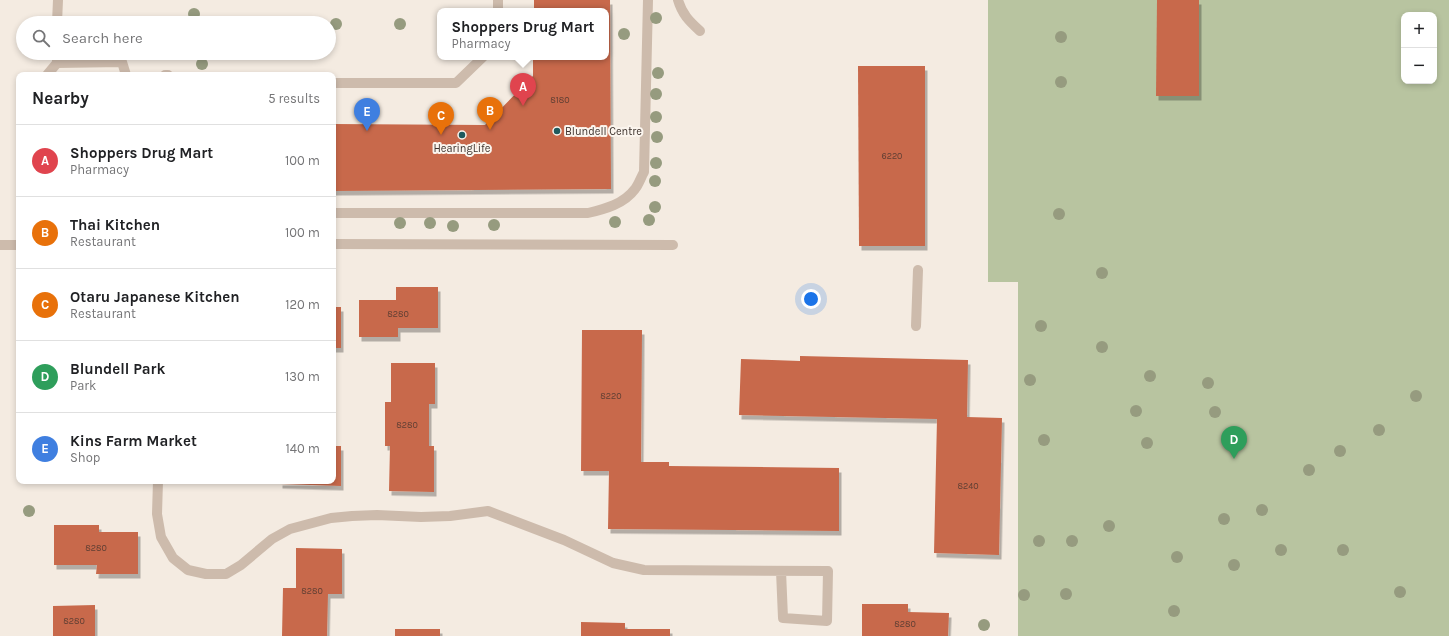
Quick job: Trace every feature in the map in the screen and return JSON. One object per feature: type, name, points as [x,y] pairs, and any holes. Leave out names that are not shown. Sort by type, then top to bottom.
[{"type":"lane","points":[[57,16],[58,0]]},
{"type":"lane","points":[[336,213],[588,213],[608,208],[624,199],[635,189],[644,172],[648,0]]},
{"type":"lane","points":[[678,0],[682,11],[690,22],[700,31]]},
{"type":"lane","points":[[49,72],[56,60]]},
{"type":"lane","points":[[90,60],[122,62],[125,72]]},
{"type":"lane","points":[[336,83],[456,83],[480,60]]},
{"type":"lane","points":[[336,244],[673,245]]},
{"type":"lane","points":[[0,245],[16,245]]},
{"type":"lane","points":[[916,326],[918,270]]},
{"type":"lane","points":[[158,484],[157,514],[161,537],[173,558],[188,570],[206,574],[226,574],[241,565],[278,535],[290,529],[331,518],[377,515],[421,517],[450,516],[488,511],[564,540],[613,563],[644,570],[828,571],[827,621],[783,618],[781,571]]},
{"type":"green space","points":[[988,0],[1449,0],[1449,636],[1018,636],[1018,282],[988,282]]},
{"type":"building","points":[[534,0],[610,0],[611,189],[336,191],[336,124],[485,125],[533,76],[533,60],[609,60],[609,8],[534,8]]},
{"type":"building","points":[[1157,0],[1199,0],[1199,96],[1156,96]]},
{"type":"building","points":[[858,66],[925,66],[925,246],[859,246]]},
{"type":"building","points":[[396,287],[438,287],[438,328],[398,328],[398,337],[359,337],[359,300],[396,300]]},
{"type":"building","points":[[336,307],[341,307],[341,348],[336,348]]},
{"type":"building","points":[[582,330],[642,330],[641,462],[669,462],[669,466],[839,468],[839,531],[608,529],[609,471],[581,471]]},
{"type":"building","points":[[800,356],[968,360],[967,417],[1002,418],[999,555],[934,553],[937,419],[739,415],[741,359],[800,361]]},
{"type":"building","points":[[391,363],[435,363],[435,404],[429,404],[429,446],[434,446],[434,492],[389,491],[390,446],[385,446],[385,402],[391,402]]},
{"type":"building","points":[[336,446],[341,446],[341,486],[280,484],[336,484]]},
{"type":"building","points":[[54,525],[99,525],[99,532],[138,532],[138,574],[96,574],[97,565],[54,565]]},
{"type":"building","points":[[296,548],[342,549],[342,594],[328,594],[327,636],[282,636],[283,588],[296,588]]},
{"type":"building","points":[[862,604],[908,604],[908,612],[949,613],[948,636],[862,636]]},
{"type":"building","points":[[95,605],[95,636],[53,636],[53,606]]},
{"type":"building","points":[[581,622],[625,623],[625,629],[670,629],[670,636],[581,636]]},
{"type":"building","points":[[395,629],[440,629],[440,636],[395,636]]},
{"type":"place","name":"Shoppers Drug Mart","points":[[523,106]]},
{"type":"place","name":"Thai Kitchen","points":[[490,130]]},
{"type":"place","name":"Kins Farm Market","points":[[367,131]]},
{"type":"place","name":"Blundell Centre","points":[[557,131]]},
{"type":"place","name":"Otaru Japanese Kitchen","points":[[441,135]]},
{"type":"place","name":"HearingLife","points":[[462,135]]},
{"type":"place","name":"Blundell Park","points":[[1234,459]]}]
